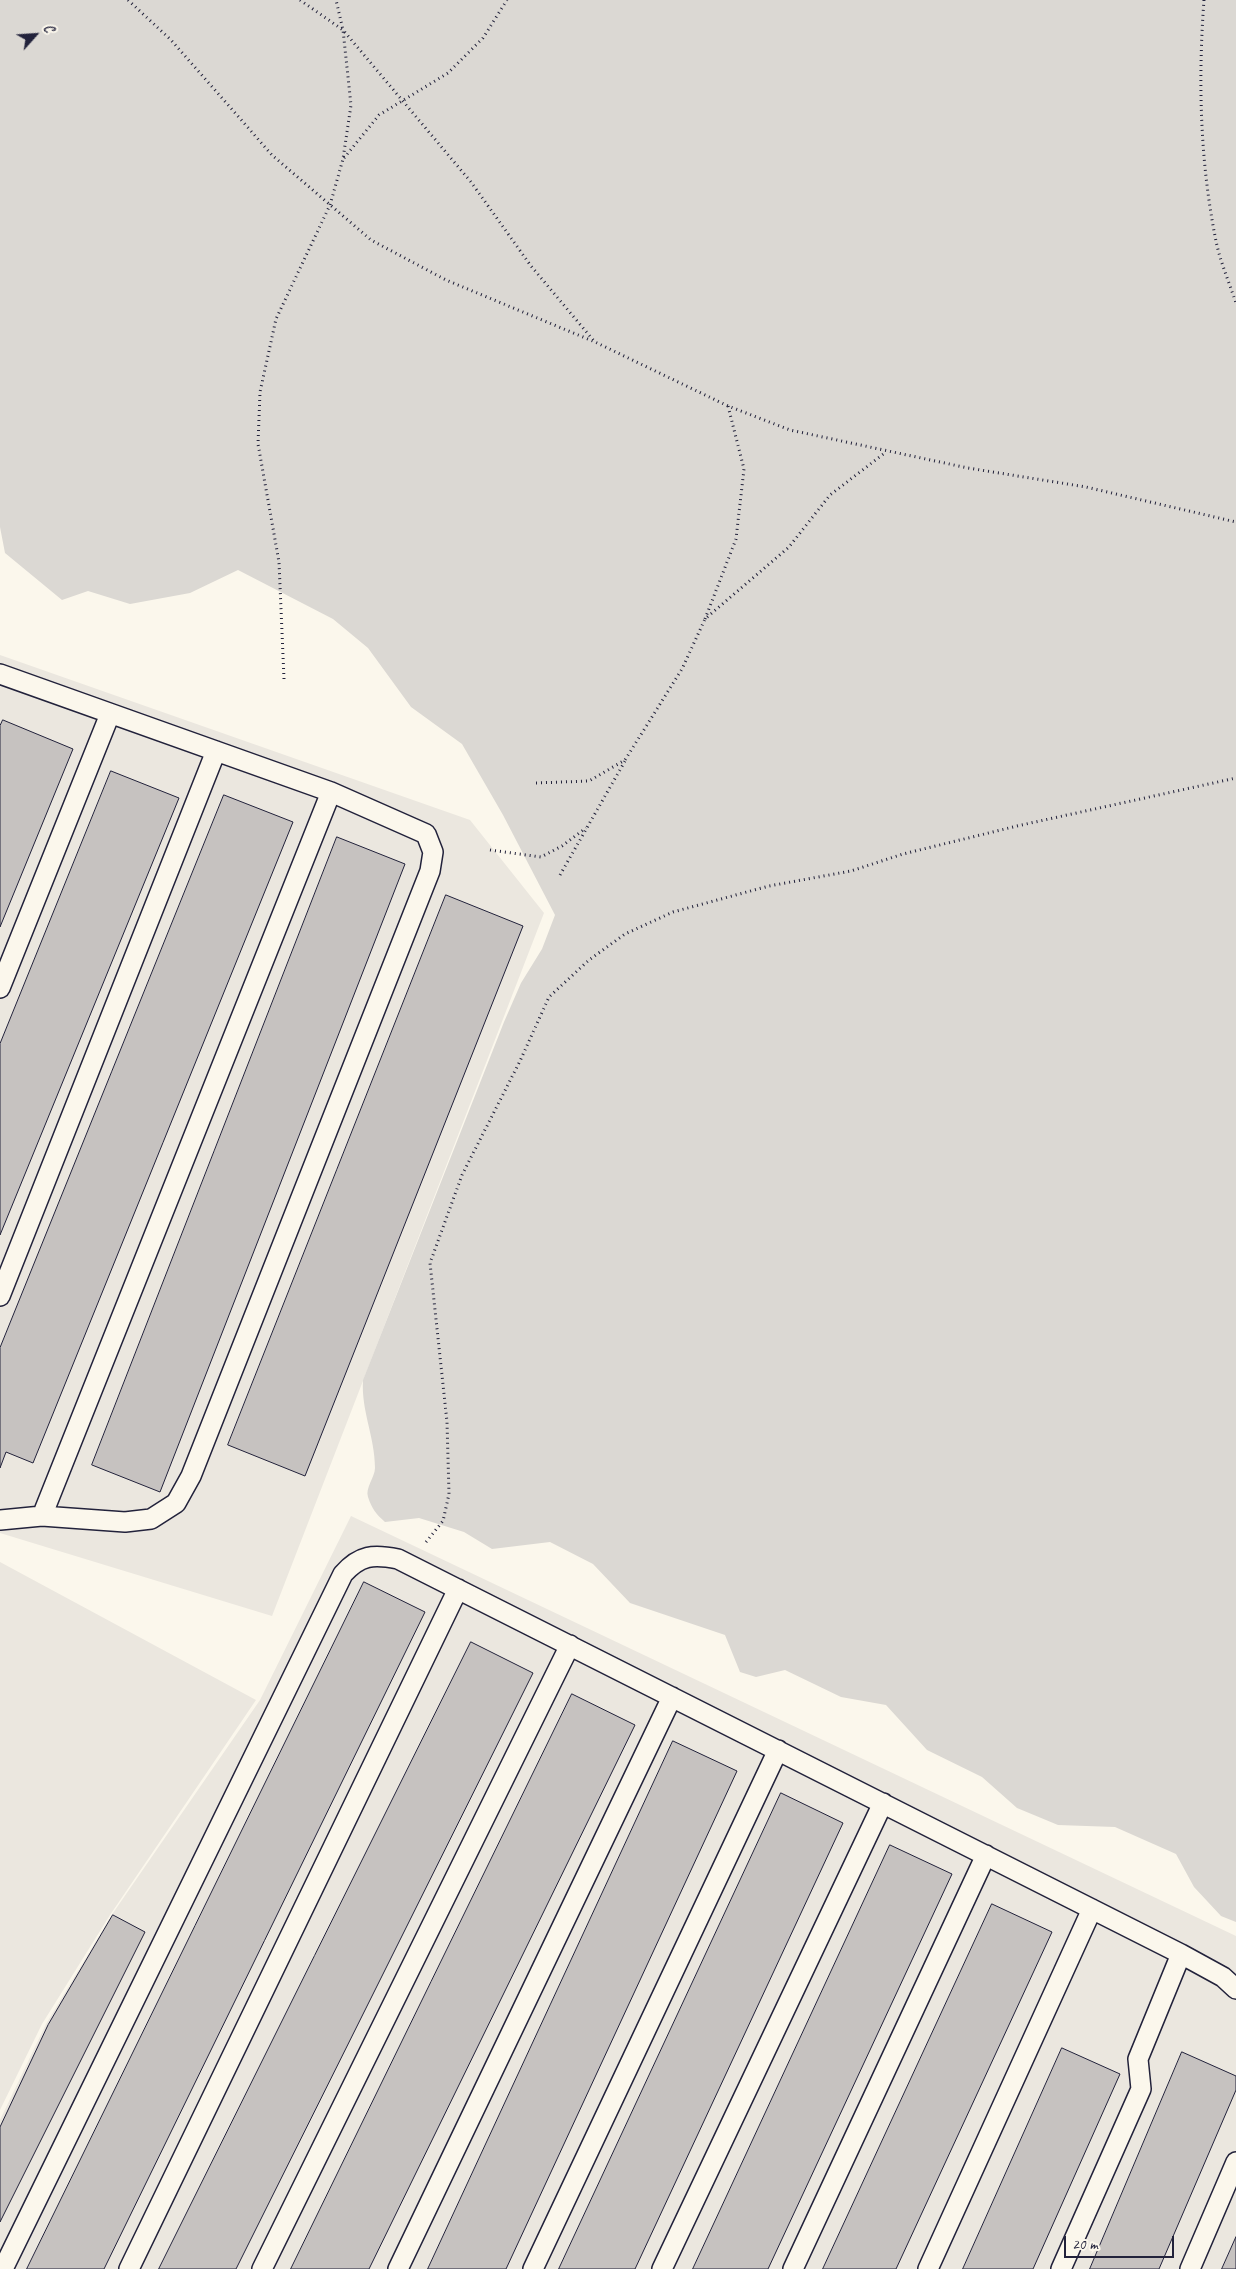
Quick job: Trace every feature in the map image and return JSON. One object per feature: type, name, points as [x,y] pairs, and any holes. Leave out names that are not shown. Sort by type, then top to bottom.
[{"type":"lane","points":[[0,1520],[42,1516],[125,1522],[151,1518],[176,1503],[191,1476],[430,871],[433,852],[426,834],[331,792],[1,676]]},
{"type":"lane","points":[[0,988],[110,714]]},
{"type":"lane","points":[[0,1296],[216,751]]},
{"type":"lane","points":[[42,1516],[331,792]]},
{"type":"lane","points":[[3,2269],[342,1574],[354,1562],[377,1554],[398,1559],[986,1855],[1181,1954],[1223,1977],[1236,1989]]},
{"type":"lane","points":[[130,2269],[458,1589]]},
{"type":"lane","points":[[262,2269],[570,1645]]},
{"type":"lane","points":[[398,2269],[672,1697]]},
{"type":"lane","points":[[533,2269],[778,1750]]},
{"type":"lane","points":[[662,2269],[883,1803]]},
{"type":"lane","points":[[793,2269],[986,1855]]},
{"type":"lane","points":[[928,2269],[1092,1909]]},
{"type":"lane","points":[[1061,2269],[1141,2090],[1138,2059],[1181,1954]]},
{"type":"lane","points":[[1190,2269],[1236,2162]]},
{"type":"path","points":[[128,0],[171,40],[272,155],[371,240],[446,280],[595,342],[728,406],[790,430],[886,452],[1086,488],[1236,522]]},
{"type":"path","points":[[300,0],[343,30],[471,182],[530,266],[595,342]]},
{"type":"path","points":[[284,679],[279,562],[258,444],[260,392],[276,319],[330,205],[344,159],[351,105],[343,30],[336,0]]},
{"type":"path","points":[[344,159],[379,115],[448,73],[483,38],[507,0]]},
{"type":"path","points":[[1204,0],[1200,58],[1203,143],[1216,242],[1236,303]]},
{"type":"path","points":[[560,875],[625,760],[682,669],[705,619],[736,539],[744,469],[728,406]]},
{"type":"path","points":[[705,619],[789,548],[830,495],[886,452]]},
{"type":"path","points":[[536,783],[589,781],[625,760]]},
{"type":"path","points":[[398,1559],[422,1547],[436,1532],[443,1521],[449,1494],[447,1422],[436,1334],[430,1263],[462,1176],[520,1062],[548,997],[589,960],[625,934],[674,912],[769,886],[851,871],[903,854],[1017,826],[1236,778]]},
{"type":"path","points":[[490,850],[541,857],[562,846],[588,826]]},
{"type":"shaded area","points":[[0,0],[1236,0],[1236,1922],[1221,1916],[1194,1887],[1176,1854],[1115,1827],[1058,1825],[1017,1808],[982,1777],[927,1750],[886,1705],[841,1697],[785,1670],[756,1677],[740,1672],[725,1635],[630,1603],[593,1564],[550,1542],[492,1549],[464,1532],[419,1518],[385,1522],[375,1511],[367,1494],[375,1468],[373,1446],[364,1402],[363,1380],[504,1022],[521,983],[542,949],[555,915],[503,815],[462,744],[411,707],[368,648],[333,619],[238,570],[190,593],[130,604],[88,591],[62,600],[5,553],[0,527]]},
{"type":"shaded area","points":[[0,655],[470,820],[544,913],[272,1616],[0,1533]]},
{"type":"shaded area","points":[[351,1516],[1236,1936],[1236,2269],[0,2269],[0,2120],[46,2024],[113,1913],[260,1700]]},
{"type":"shaded area","points":[[0,1562],[256,1700],[110,1915],[42,2024],[0,2110]]},
{"type":"building","points":[[3,720],[73,749],[0,927],[0,726]]},
{"type":"building","points":[[111,771],[179,798],[0,1235],[0,1044]]},
{"type":"building","points":[[224,795],[293,822],[33,1463],[6,1452],[0,1468],[0,1348]]},
{"type":"building","points":[[337,837],[405,864],[160,1492],[92,1465]]},
{"type":"building","points":[[446,895],[523,926],[305,1476],[228,1445]]},
{"type":"building","points":[[364,1582],[425,1612],[104,2269],[27,2269]]},
{"type":"building","points":[[471,1642],[533,1673],[236,2269],[159,2269]]},
{"type":"building","points":[[572,1694],[635,1725],[369,2269],[291,2269]]},
{"type":"building","points":[[673,1741],[737,1771],[506,2269],[428,2269]]},
{"type":"building","points":[[781,1793],[843,1823],[635,2269],[559,2269]]},
{"type":"building","points":[[890,1845],[952,1874],[768,2269],[693,2269]]},
{"type":"building","points":[[992,1904],[1052,1932],[896,2269],[823,2269]]},
{"type":"building","points":[[113,1915],[145,1932],[0,2222],[0,2127],[48,2025]]},
{"type":"building","points":[[1062,2048],[1120,2074],[1033,2269],[963,2269]]},
{"type":"building","points":[[1182,2052],[1236,2076],[1236,2090],[1159,2269],[1090,2269]]},
{"type":"building","points":[[1236,2237],[1236,2269],[1222,2269]]}]
